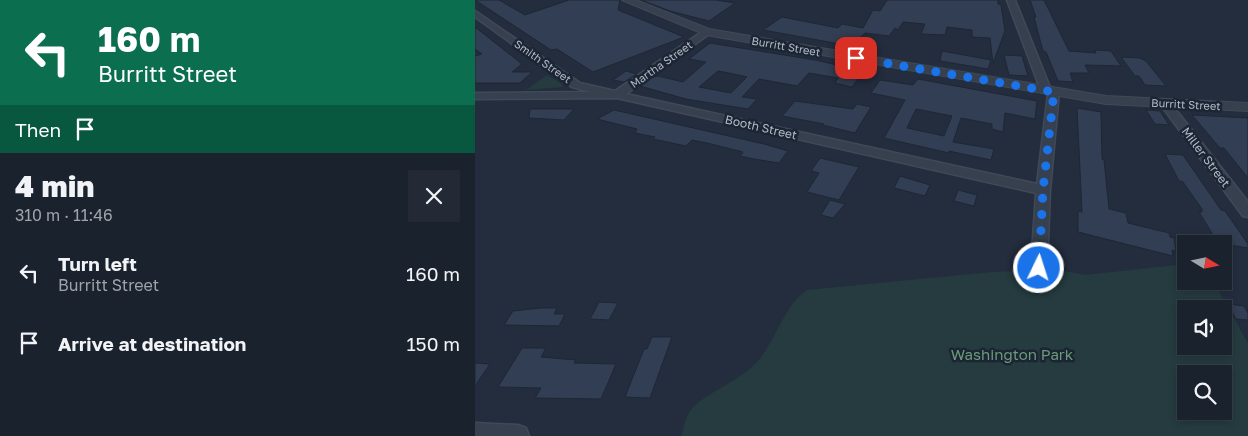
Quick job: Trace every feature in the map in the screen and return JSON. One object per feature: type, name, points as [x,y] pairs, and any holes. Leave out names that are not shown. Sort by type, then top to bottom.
[{"type":"street","name":"Burritt Street","points":[[627,0],[706,32],[1106,100],[1248,107]]},
{"type":"street","points":[[1011,0],[1050,91],[1039,268]]},
{"type":"street","name":"Smith Street","points":[[475,13],[576,85],[617,95]]},
{"type":"street","name":"Martha Street","points":[[617,95],[706,32]]},
{"type":"street","name":"Booth Street","points":[[475,96],[617,95],[1043,190]]},
{"type":"street","name":"Miller Street","points":[[1165,103],[1248,212]]},
{"type":"street","points":[[475,434],[518,436]]},
{"type":"green space","points":[[547,75],[562,84],[563,87],[526,90]]},
{"type":"green space","name":"Washington Park","points":[[1177,265],[1177,290],[1218,290],[1224,300],[1177,300],[1177,355],[1232,355],[1232,315],[1248,343],[1248,436],[681,436],[690,411],[704,399],[748,371],[755,364],[768,346],[791,306],[807,290],[992,272],[1021,271],[1046,275],[1049,268],[1085,275]]},
{"type":"building","points":[[475,0],[499,0],[525,15],[569,0],[620,0],[618,10],[684,37],[593,72],[557,49],[551,50]]},
{"type":"building","points":[[641,0],[716,0],[735,3],[709,21],[670,11]]},
{"type":"building","points":[[887,0],[998,0],[998,4],[1001,5],[1005,31],[993,63],[990,38],[972,37],[972,30],[947,27],[945,35],[921,34],[925,24],[903,22],[898,30],[895,28],[889,36],[865,33],[851,46],[763,30],[782,17],[838,28],[842,24],[863,28],[873,10],[880,11]]},
{"type":"building","points":[[1030,0],[1044,0],[1069,51],[1096,53],[1095,50],[1111,51],[1121,66],[1085,65],[1089,73],[1070,73],[1073,82],[1058,81],[1046,52],[1043,51],[1034,17],[1036,17]]},
{"type":"building","points":[[475,27],[522,64],[512,72],[532,72],[520,83],[475,83],[475,56],[482,54],[475,49]]},
{"type":"building","points":[[710,43],[815,60],[864,71],[852,87],[835,83],[838,78],[809,73],[797,86],[759,79],[742,97],[757,99],[748,109],[686,99],[640,86],[653,77],[658,76],[683,82],[706,62],[689,59]],"holes":[[[718,71],[747,77],[731,93],[699,87]]]},
{"type":"building","points":[[942,51],[991,60],[988,69],[940,61]]},
{"type":"building","points":[[1004,55],[1022,56],[1028,76],[1009,75]]},
{"type":"building","points":[[1121,57],[1140,58],[1146,61],[1166,86],[1145,85],[1139,76],[1135,76]]},
{"type":"building","points":[[626,71],[637,74],[624,82],[613,80]]},
{"type":"building","points":[[918,79],[1037,101],[1035,119],[1005,113],[1003,132],[992,129],[992,124],[961,118],[953,142],[994,149],[991,160],[949,151],[949,153],[884,138],[905,100],[871,93],[880,80],[913,85]],"holes":[[[916,109],[952,116],[944,136],[907,128]]]},
{"type":"building","points":[[795,101],[853,109],[857,104],[871,107],[855,133],[824,124],[782,116]]},
{"type":"building","points":[[1077,108],[1101,112],[1102,159],[1104,160],[1109,209],[1126,213],[1128,223],[1169,233],[1170,237],[1174,238],[1176,251],[1172,250],[1173,256],[1078,232],[1078,211],[1082,212]]},
{"type":"building","points":[[530,109],[574,109],[564,120],[529,118]]},
{"type":"building","points":[[614,110],[788,151],[779,163],[740,156],[743,152],[692,140],[686,146],[653,139],[655,137],[635,133],[637,129],[597,119]]},
{"type":"building","points":[[1146,110],[1160,111],[1169,125],[1155,124]]},
{"type":"building","points":[[1192,115],[1248,118],[1248,178],[1224,148],[1220,148]]},
{"type":"building","points":[[1165,154],[1183,155],[1221,210],[1225,211],[1248,244],[1248,248],[1233,246],[1233,235],[1213,235],[1199,212],[1202,212],[1202,209],[1183,182],[1179,181]]},
{"type":"building","points":[[820,158],[859,167],[839,200],[807,192],[819,173],[811,171]]},
{"type":"building","points":[[900,176],[930,185],[925,196],[894,188]]},
{"type":"building","points":[[958,190],[977,195],[974,206],[954,201]]},
{"type":"building","points":[[830,200],[845,204],[833,218],[821,215]]},
{"type":"building","points":[[599,302],[618,303],[609,320],[590,319]]},
{"type":"building","points":[[1232,304],[1244,306],[1248,313],[1248,320],[1236,319],[1232,312]]},
{"type":"building","points":[[557,308],[554,314],[565,314],[559,326],[504,325],[513,311]]},
{"type":"building","points":[[652,337],[672,337],[650,398],[625,397],[644,349],[647,349]]},
{"type":"building","points":[[522,348],[546,348],[541,357],[576,360],[574,363],[616,364],[601,399],[535,398],[541,388],[498,387]]},
{"type":"building","points":[[475,363],[490,364],[475,386]]},
{"type":"route","points":[[856,58],[1054,92],[1043,190],[1039,268]]}]
